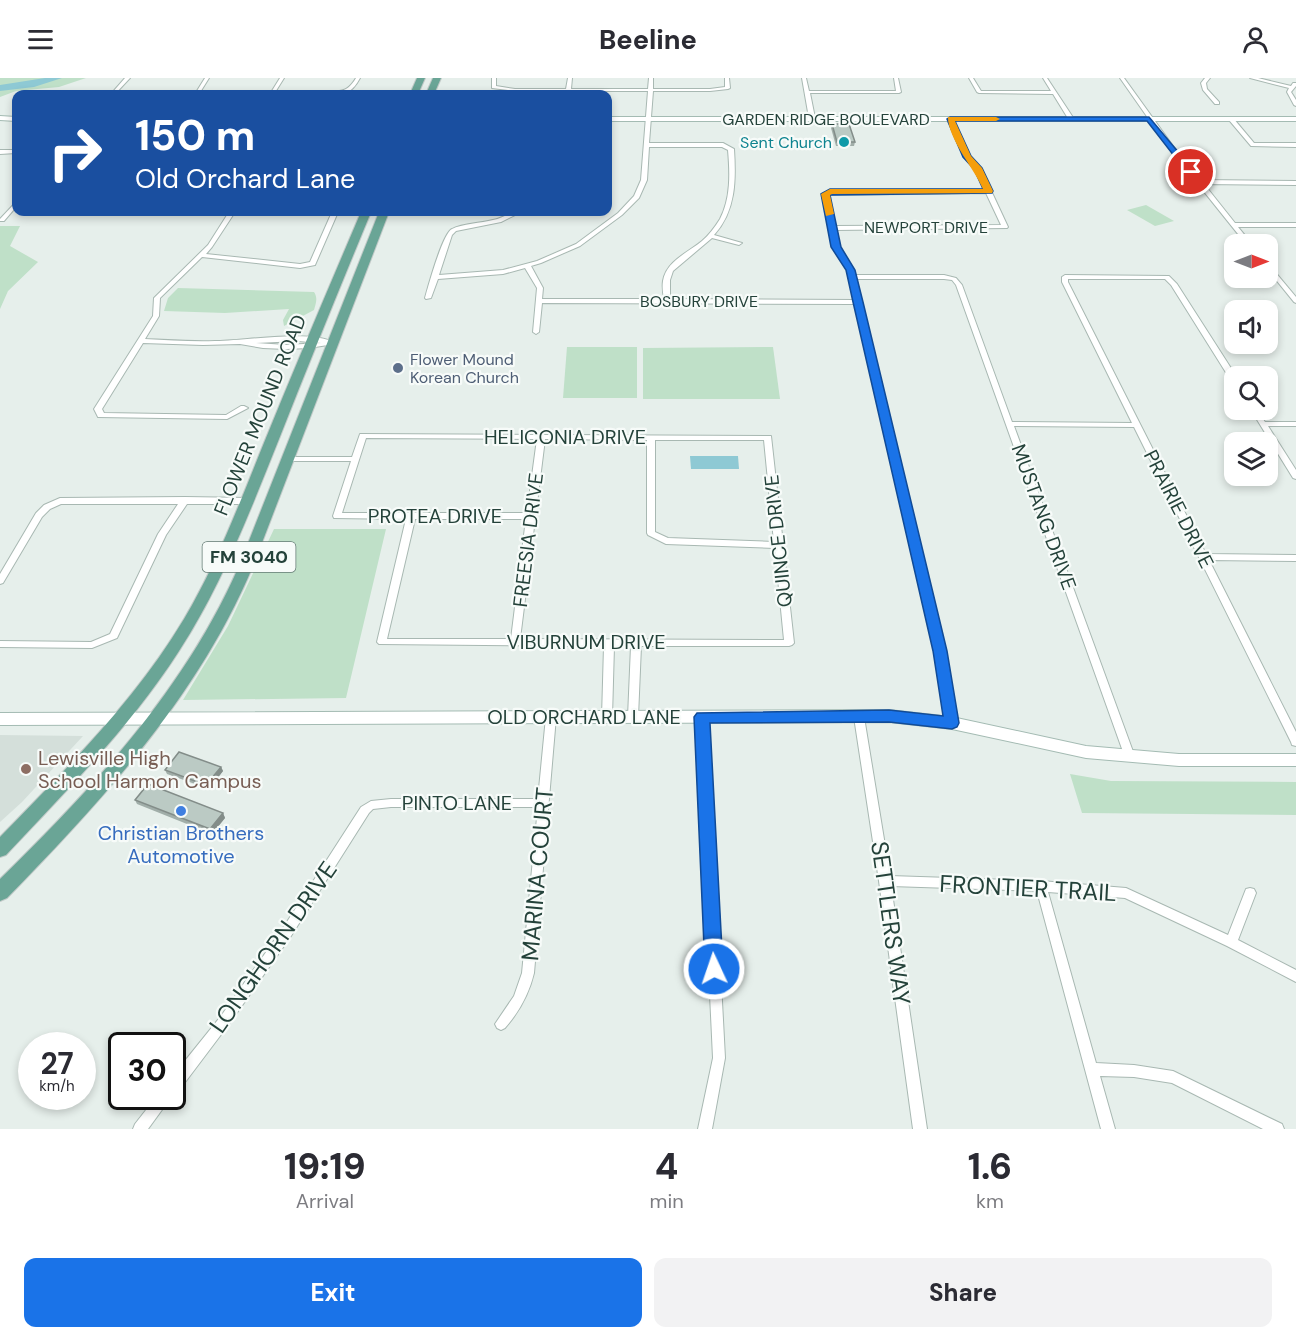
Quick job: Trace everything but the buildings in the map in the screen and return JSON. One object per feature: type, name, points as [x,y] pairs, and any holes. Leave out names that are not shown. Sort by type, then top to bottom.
[{"type":"main road","name":"GARDEN RIDGE BOULEVARD","points":[[612,110],[649,115]]},
{"type":"main road","name":"GARDEN RIDGE BOULEVARD","points":[[812,114],[950,119],[1065,111],[1296,111]]},
{"type":"main road","name":"GARDEN RIDGE BOULEVARD","points":[[612,119],[649,115],[812,114],[992,115],[1071,119],[1296,119]]},
{"type":"main road","name":"FLOWER MOUND ROAD","points":[[120,718],[162,664],[198,607],[231,541],[364,216]]},
{"type":"main road","name":"FLOWER MOUND ROAD","points":[[158,713],[200,653],[239,581],[382,216]]},
{"type":"main road","name":"OLD ORCHARD LANE","points":[[0,718],[120,718],[158,713],[551,717],[889,716],[952,723],[1067,749],[1130,757],[1179,760],[1296,760]]},
{"type":"main road","name":"FM 3040","points":[[0,892],[52,840],[112,771],[158,713]]},
{"type":"main road","name":"FM 3040","points":[[0,849],[66,780],[120,718]]},
{"type":"street","points":[[117,90],[128,78]]},
{"type":"street","points":[[494,78],[494,87],[568,90],[728,88],[727,78]]},
{"type":"street","points":[[568,90],[570,78]]},
{"type":"street","points":[[434,277],[477,275],[527,265],[578,245],[633,202],[644,180],[651,78]]},
{"type":"street","points":[[804,78],[812,114]]},
{"type":"street","points":[[807,92],[899,92],[896,78]]},
{"type":"street","points":[[971,78],[979,92],[1055,93]]},
{"type":"street","points":[[1045,78],[1071,119]]},
{"type":"street","points":[[1122,78],[1149,119],[1241,234]]},
{"type":"street","points":[[1208,78],[1203,83],[1204,89],[1217,103]]},
{"type":"street","points":[[1252,78],[1294,85],[1290,97],[1296,104]]},
{"type":"street","name":"NEWPORT DRIVE","points":[[832,228],[1005,227],[978,168],[968,157],[950,119]]},
{"type":"street","points":[[1232,119],[1253,145],[1296,145]]},
{"type":"street","points":[[646,145],[730,146],[734,170],[731,202],[710,236],[675,265],[669,273],[667,301]]},
{"type":"street","points":[[1199,182],[1296,183]]},
{"type":"street","points":[[952,723],[940,651],[852,277],[846,262],[839,255],[825,194],[830,192],[989,191]]},
{"type":"street","points":[[2,220],[12,209]]},
{"type":"street","points":[[229,216],[210,246],[157,298],[156,316],[98,409],[101,415],[227,417],[244,408]]},
{"type":"street","points":[[200,255],[300,266],[313,264],[333,216]]},
{"type":"street","points":[[428,298],[449,234],[468,226],[499,221],[509,216]]},
{"type":"street","points":[[1233,225],[1296,225]]},
{"type":"street","points":[[710,236],[739,243]]},
{"type":"street","points":[[527,265],[539,285],[540,301],[536,332]]},
{"type":"street","name":"MUSTANG DRIVE","points":[[852,277],[944,277],[954,279],[959,285],[1130,757]]},
{"type":"street","name":"PRAIRIE DRIVE","points":[[1226,366],[1174,284],[1167,277],[1065,277],[1065,282],[1296,742]]},
{"type":"street","points":[[1278,279],[1296,301]]},
{"type":"street","name":"BOSBURY DRIVE","points":[[540,301],[858,302]]},
{"type":"street","points":[[142,341],[240,342],[259,347],[332,343]]},
{"type":"street","points":[[1260,420],[1296,476]]},
{"type":"street","points":[[1010,424],[1137,425]]},
{"type":"street","points":[[1263,424],[1296,424]]},
{"type":"street","name":"HELICONIA DRIVE","points":[[355,459],[363,436],[768,438]]},
{"type":"street","name":"FREESIA DRIVE","points":[[515,642],[541,437]]},
{"type":"street","points":[[651,438],[651,533],[666,541],[778,545]]},
{"type":"street","name":"QUINCE DRIVE","points":[[768,438],[789,643]]},
{"type":"street","points":[[287,459],[355,459]]},
{"type":"street","name":"PROTEA DRIVE","points":[[355,459],[337,516],[532,516]]},
{"type":"street","points":[[0,644],[92,645],[114,636],[162,534],[185,500]]},
{"type":"street","points":[[0,581],[39,515],[47,507],[60,501],[248,501]]},
{"type":"street","name":"VIBURNUM DRIVE","points":[[411,516],[382,642],[789,643]]},
{"type":"street","points":[[1203,557],[1296,558]]},
{"type":"street","points":[[607,717],[609,642]]},
{"type":"street","points":[[633,717],[636,643]]},
{"type":"street","name":"MARINA COURT","points":[[501,1024],[516,1006],[525,987],[528,973],[551,717]]},
{"type":"street","points":[[702,717],[719,1058],[705,1129]]},
{"type":"street","name":"SETTLERS WAY","points":[[859,717],[920,1129]]},
{"type":"street","name":"PINTO LANE","points":[[371,805],[543,803]]},
{"type":"street","name":"LONGHORN DRIVE","points":[[186,1070],[225,1020],[287,932],[360,817],[371,805]]},
{"type":"street","name":"FRONTIER TRAIL","points":[[885,881],[1041,886],[1126,893],[1231,942],[1296,976]]},
{"type":"street","points":[[1041,886],[1108,1129]]},
{"type":"street","points":[[1231,942],[1250,893]]},
{"type":"street","points":[[1091,1069],[1134,1071],[1173,1077],[1277,1129]]},
{"type":"street","points":[[140,1129],[155,1110]]},
{"type":"shaded area","name":"Lewisville High School Harmon Campus","points":[[0,735],[83,736],[22,802],[0,822]]},
{"type":"green space","points":[[0,78],[86,78],[59,87],[12,90],[12,92],[0,97]]},
{"type":"green space","points":[[1146,205],[1174,221],[1155,226],[1127,210]]},
{"type":"green space","points":[[0,226],[20,226],[10,246],[38,262],[8,291],[0,309]]},
{"type":"green space","points":[[178,288],[314,292],[316,301],[314,310],[284,326],[283,320],[289,309],[225,313],[164,311],[168,298]]},
{"type":"green space","points":[[567,347],[637,347],[637,398],[563,398]]},
{"type":"green space","points":[[773,347],[780,399],[643,399],[643,348]]},
{"type":"green space","points":[[274,529],[386,529],[346,698],[183,700],[228,626]]},
{"type":"green space","points":[[1070,774],[1111,781],[1296,782],[1296,815],[1082,813]]},
{"type":"water","points":[[690,456],[738,456],[739,469],[691,469]]},
{"type":"waterway","points":[[0,88],[34,84],[57,78]]},
{"type":"slow traffic","points":[[829,214],[825,194],[830,192],[989,191],[978,168],[968,157],[950,119],[996,119]]},
{"type":"place","name":"Sent Church","points":[[844,142]]},
{"type":"place","name":"Flower Mound Korean Church","points":[[398,368]]},
{"type":"place","name":"Lewisville High School Harmon Campus","points":[[26,769]]},
{"type":"place","name":"Christian Brothers Automotive","points":[[181,811]]},
{"type":"route","points":[[714,969],[702,717],[889,716],[952,723],[940,651],[858,302],[850,270],[836,247],[825,194],[830,192],[989,191],[978,168],[968,157],[950,119],[1149,119],[1191,172]]}]
